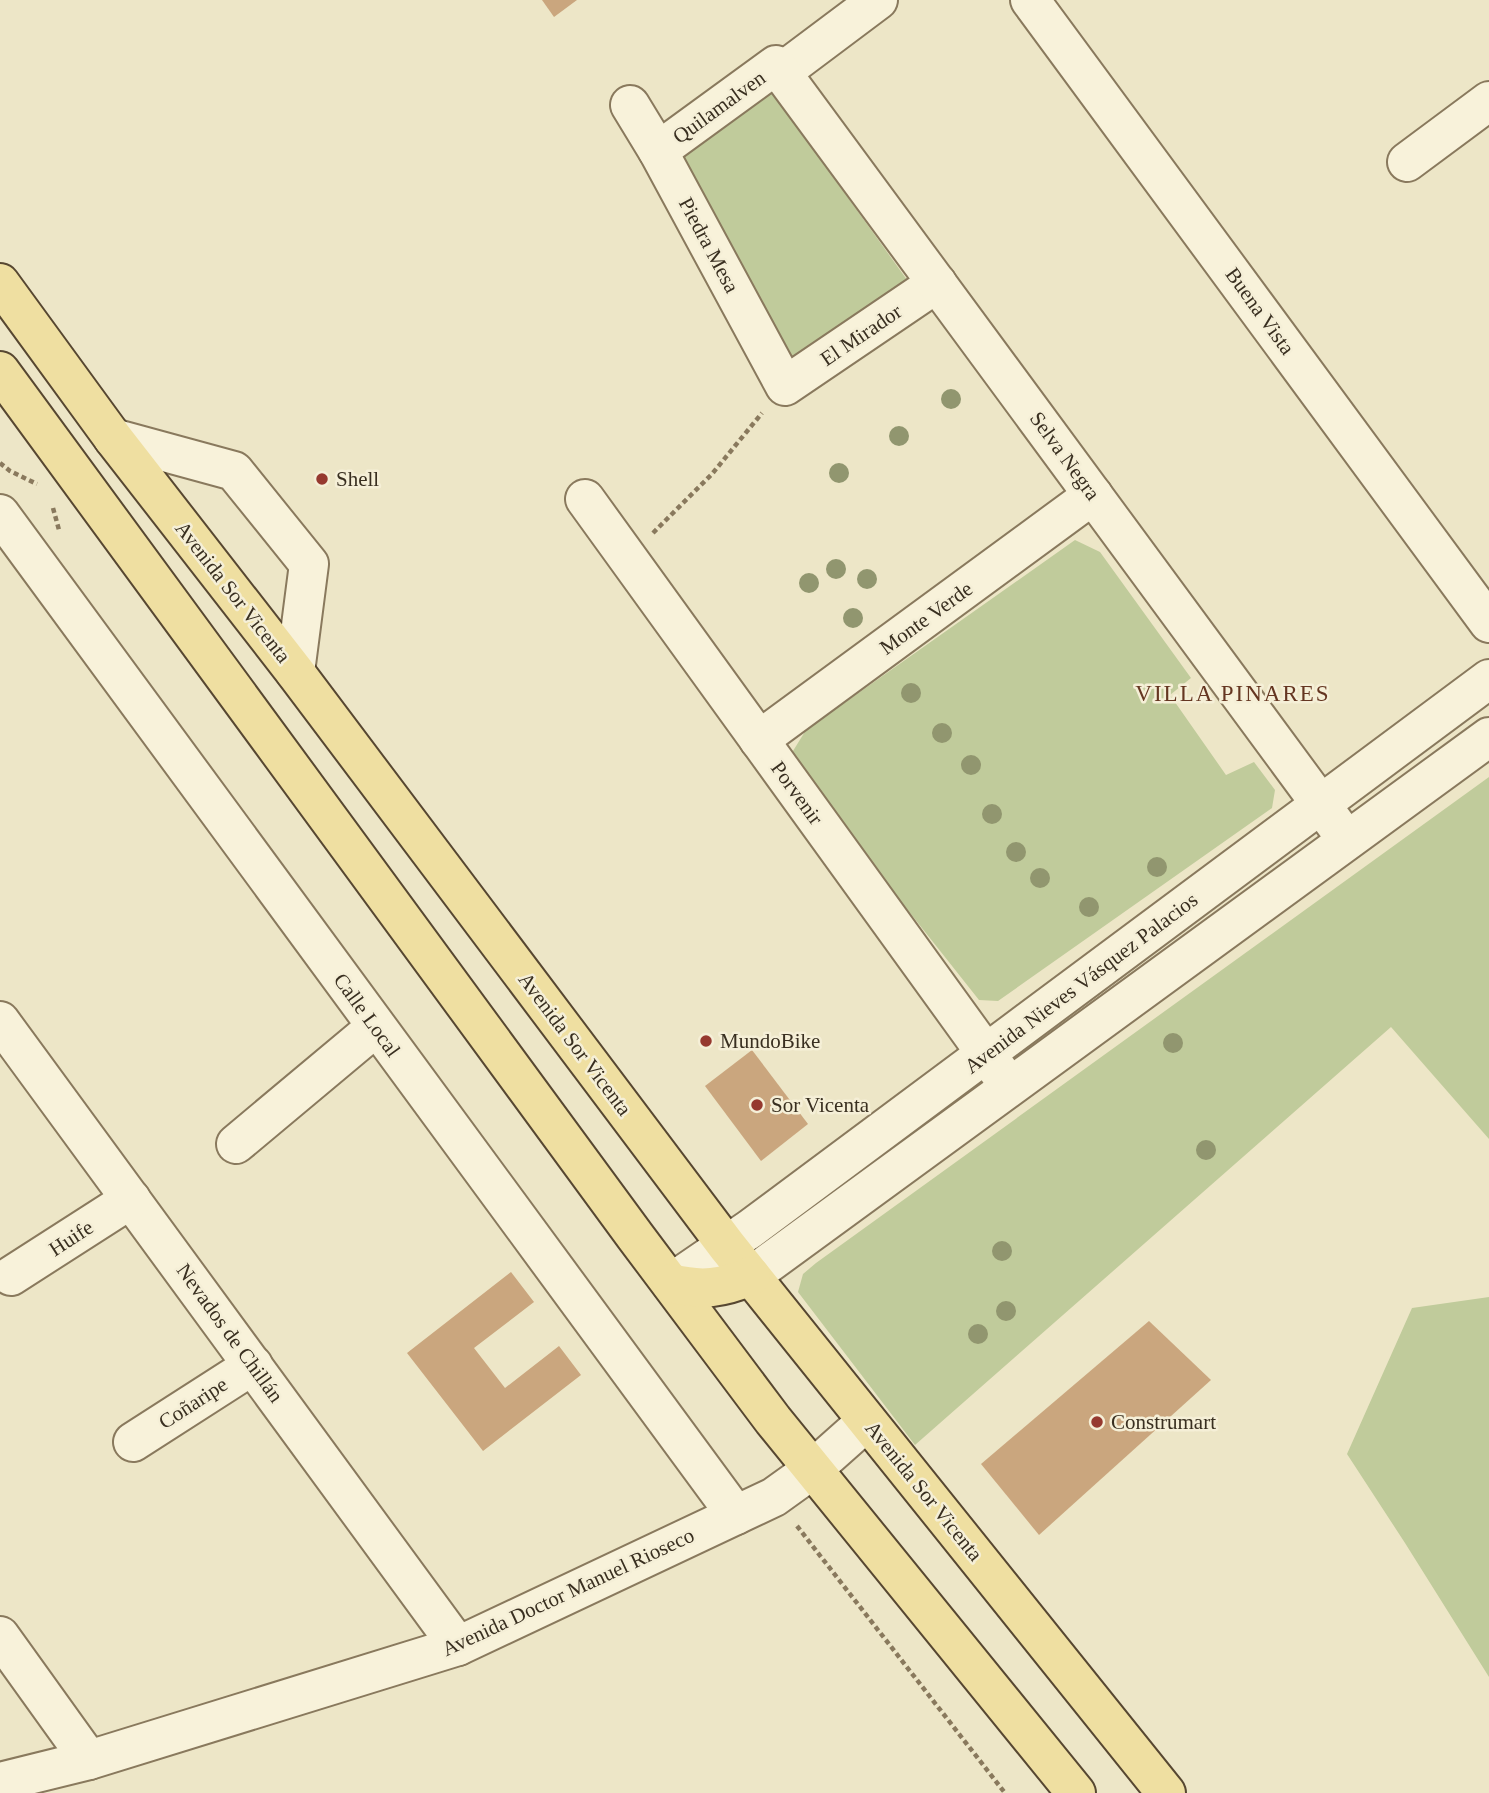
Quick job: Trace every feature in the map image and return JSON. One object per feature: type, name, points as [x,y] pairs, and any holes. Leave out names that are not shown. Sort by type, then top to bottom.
[{"type":"main road","name":"Avenida Sor Vicenta","points":[[0,283],[113,438],[295,672],[727,1246],[1166,1793]]},
{"type":"main road","points":[[0,371],[773,1420],[1076,1793]]},
{"type":"main road","points":[[671,1283],[702,1289],[734,1283],[751,1276]]},
{"type":"street","name":"Quilamalven","points":[[658,151],[776,65],[782,72],[878,0]]},
{"type":"street","name":"Buena Vista","points":[[1030,0],[1489,622]]},
{"type":"street","name":"Selva Negra","points":[[782,72],[1348,840]]},
{"type":"street","points":[[1407,162],[1489,101]]},
{"type":"street","name":"Piedra Mesa","points":[[630,105],[658,151],[785,386]]},
{"type":"street","name":"El Mirador","points":[[785,386],[937,283]]},
{"type":"street","points":[[113,438],[234,471],[309,564],[295,672]]},
{"type":"street","name":"Monte Verde","points":[[759,740],[1093,495]]},
{"type":"street","name":"Porvenir","points":[[585,499],[1010,1086]]},
{"type":"street","name":"Calle Local","points":[[0,514],[736,1515]]},
{"type":"street","name":"Avenida Nieves Vásquez Palacios","points":[[671,1283],[727,1246],[1489,680]]},
{"type":"street","name":"Avenida Nieves Vásquez Palacios","points":[[751,1276],[1489,737]]},
{"type":"street","name":"Nevados de Chillán","points":[[0,1021],[458,1646]]},
{"type":"street","points":[[236,1143],[376,1027]]},
{"type":"street","name":"Huife","points":[[11,1276],[131,1199]]},
{"type":"street","name":"Coñaripe","points":[[133,1442],[253,1365]]},
{"type":"street","name":"Avenida Doctor Manuel Rioseco","points":[[0,1782],[89,1760],[458,1646],[774,1497],[813,1469],[867,1421]]},
{"type":"street","points":[[0,1636],[89,1760]]},
{"type":"path","points":[[628,559],[712,474],[785,386]]},
{"type":"green space","points":[[770,89],[910,284],[789,361],[679,159]]},
{"type":"green space","points":[[1075,540],[1100,552],[1191,678],[1170,695],[1226,775],[1254,762],[1275,790],[1272,808],[998,1001],[979,1000],[788,759],[806,730]]},
{"type":"green space","points":[[1489,777],[1489,1139],[1391,1027],[915,1445],[798,1292],[803,1274]]},
{"type":"green space","points":[[1489,1297],[1489,1677],[1347,1454],[1412,1308]]},
{"type":"building","points":[[542,0],[577,0],[554,17]]},
{"type":"building","name":"Sor Vicenta","points":[[752,1050],[808,1124],[761,1161],[705,1086]]},
{"type":"building","points":[[511,1272],[534,1302],[474,1348],[505,1388],[559,1346],[581,1375],[483,1451],[407,1353]]},
{"type":"building","name":"Construmart","points":[[1149,1321],[1211,1380],[1039,1535],[981,1464]]},
{"type":"place","name":"Shell","points":[[322,479]]},
{"type":"place","name":"MundoBike","points":[[706,1041]]},
{"type":"place","name":"Sor Vicenta","points":[[757,1105]]},
{"type":"place","name":"Construmart","points":[[1097,1422]]},
{"type":"district","name":"VILLA PINARES","points":[[1233,693]]}]
